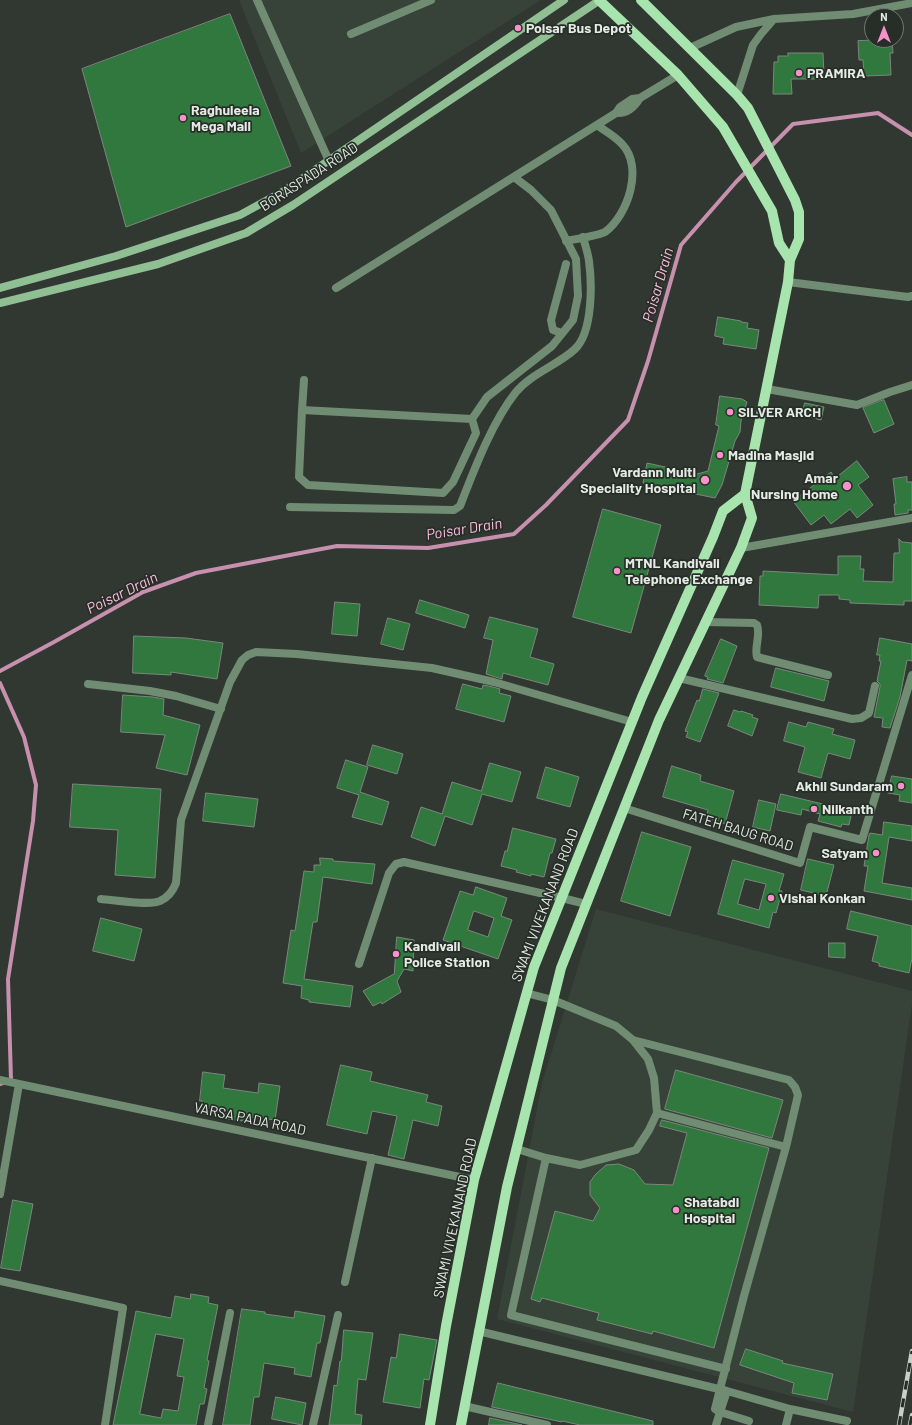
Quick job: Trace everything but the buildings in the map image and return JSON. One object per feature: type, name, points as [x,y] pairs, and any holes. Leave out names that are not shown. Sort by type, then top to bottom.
[{"type":"main road","name":"BORASPADA ROAD","points":[[0,288],[116,256],[240,215],[284,191],[564,0]]},
{"type":"main road","name":"BORASPADA ROAD","points":[[0,303],[158,264],[246,233],[299,200],[600,0]]},
{"type":"main road","points":[[600,0],[678,75],[723,127],[772,210],[779,243],[790,260]]},
{"type":"main road","points":[[461,1425],[507,1187],[560,968],[659,720],[741,548],[752,518],[745,494],[788,282],[790,260],[799,239],[799,212],[795,200],[748,108],[690,48],[640,0]]},
{"type":"main road","name":"SWAMI VIVEKANAND ROAD","points":[[430,1425],[446,1326],[474,1180],[534,967],[642,697],[714,537],[723,511],[745,494]]},
{"type":"street","points":[[257,0],[329,161]]},
{"type":"street","points":[[351,34],[431,0]]},
{"type":"street","points":[[690,48],[736,27],[774,19],[853,14],[912,3]]},
{"type":"street","points":[[737,95],[744,68],[753,45],[774,19]]},
{"type":"street","points":[[336,288],[598,125],[616,113],[620,107],[632,99],[640,98],[678,75]]},
{"type":"street","points":[[566,241],[604,232],[616,220],[628,200],[633,183],[633,169],[623,144],[598,125]]},
{"type":"street","points":[[472,419],[487,397],[552,346],[573,320],[578,296],[576,259],[551,210],[531,190],[514,177]]},
{"type":"street","points":[[290,507],[454,510],[460,506],[488,440],[506,405],[518,390],[530,379],[576,348],[587,329],[590,304],[589,260],[583,237]]},
{"type":"street","points":[[562,333],[553,330],[551,320],[566,264]]},
{"type":"street","points":[[788,282],[908,297],[912,296]]},
{"type":"street","points":[[304,380],[299,477],[308,485],[443,493],[453,482],[476,433],[472,419]]},
{"type":"street","points":[[767,389],[857,405],[912,385]]},
{"type":"street","points":[[302,410],[472,419]]},
{"type":"street","points":[[741,548],[912,518]]},
{"type":"street","points":[[705,622],[754,623],[757,625],[758,629],[757,657],[828,675]]},
{"type":"street","points":[[101,899],[149,903],[160,902],[172,892],[176,882],[181,820],[230,682],[242,660],[248,655],[256,652],[297,654],[432,668],[494,682],[632,722]]},
{"type":"street","name":"FATEH BAUG ROAD","points":[[624,808],[800,863],[810,827],[862,840],[912,674]]},
{"type":"street","points":[[679,678],[852,719],[861,718],[869,714],[875,686]]},
{"type":"street","points":[[88,684],[150,691],[176,696],[221,709]]},
{"type":"street","points":[[359,964],[389,873],[396,864],[404,862],[586,904]]},
{"type":"street","points":[[517,1149],[546,1158],[580,1165],[636,1150],[649,1130],[657,1113],[654,1078],[648,1058],[633,1040],[616,1026],[553,1000],[526,993]]},
{"type":"street","points":[[633,1040],[789,1080],[795,1087],[798,1095],[786,1147],[744,1296],[726,1369],[724,1390],[716,1425]]},
{"type":"street","name":"VARSA PADA ROAD","points":[[0,1080],[474,1180]]},
{"type":"street","points":[[0,1194],[19,1084]]},
{"type":"street","points":[[657,1113],[786,1147]]},
{"type":"street","points":[[345,1282],[372,1158]]},
{"type":"street","points":[[546,1158],[512,1315],[726,1369]]},
{"type":"street","points":[[0,1281],[123,1308],[105,1425]]},
{"type":"street","points":[[208,1425],[230,1313]]},
{"type":"street","points":[[313,1425],[338,1316]]},
{"type":"street","points":[[478,1331],[847,1421]]},
{"type":"street","points":[[464,1406],[547,1425]]},
{"type":"street","points":[[786,1425],[790,1408]]},
{"type":"street","points":[[720,1412],[749,1421]]},
{"type":"shaded area","points":[[239,0],[541,0],[301,153]]},
{"type":"shaded area","points":[[596,909],[912,991],[912,1004],[853,1412],[497,1319],[542,1083]]},
{"type":"waterway","name":"Poisar Drain","points":[[0,671],[143,592],[196,573],[337,546],[428,548],[514,534],[546,505],[628,420],[648,361],[681,245],[736,182],[793,124],[878,113],[912,135]]},
{"type":"waterway","points":[[0,683],[24,737],[36,785],[33,821],[8,979],[11,1080],[0,1084]]},
{"type":"railway","points":[[899,1425],[912,1351]]},
{"type":"railway","points":[[910,1425],[912,1415]]},
{"type":"place","name":"Poisar Bus Depot","points":[[518,28]]},
{"type":"place","name":"PRAMIRA","points":[[799,73]]},
{"type":"place","name":"Raghuleela Mega Mall","points":[[183,118]]},
{"type":"place","name":"SILVER ARCH","points":[[730,412]]},
{"type":"place","name":"Madina Masjid","points":[[720,455]]},
{"type":"place","name":"Vardann Multi Speciality Hospital","points":[[705,480]]},
{"type":"place","name":"Amar Nursing Home","points":[[847,486]]},
{"type":"place","name":"MTNL Kandivali Telephone Exchange","points":[[617,571]]},
{"type":"place","name":"Akhil Sundaram","points":[[901,786]]},
{"type":"place","name":"Nilkanth","points":[[814,809]]},
{"type":"place","name":"Satyam","points":[[876,853]]},
{"type":"place","name":"Vishal Konkan","points":[[771,898]]},
{"type":"place","name":"Kandivali Police Station","points":[[396,954]]},
{"type":"place","name":"Shatabdi Hospital","points":[[676,1210]]}]
